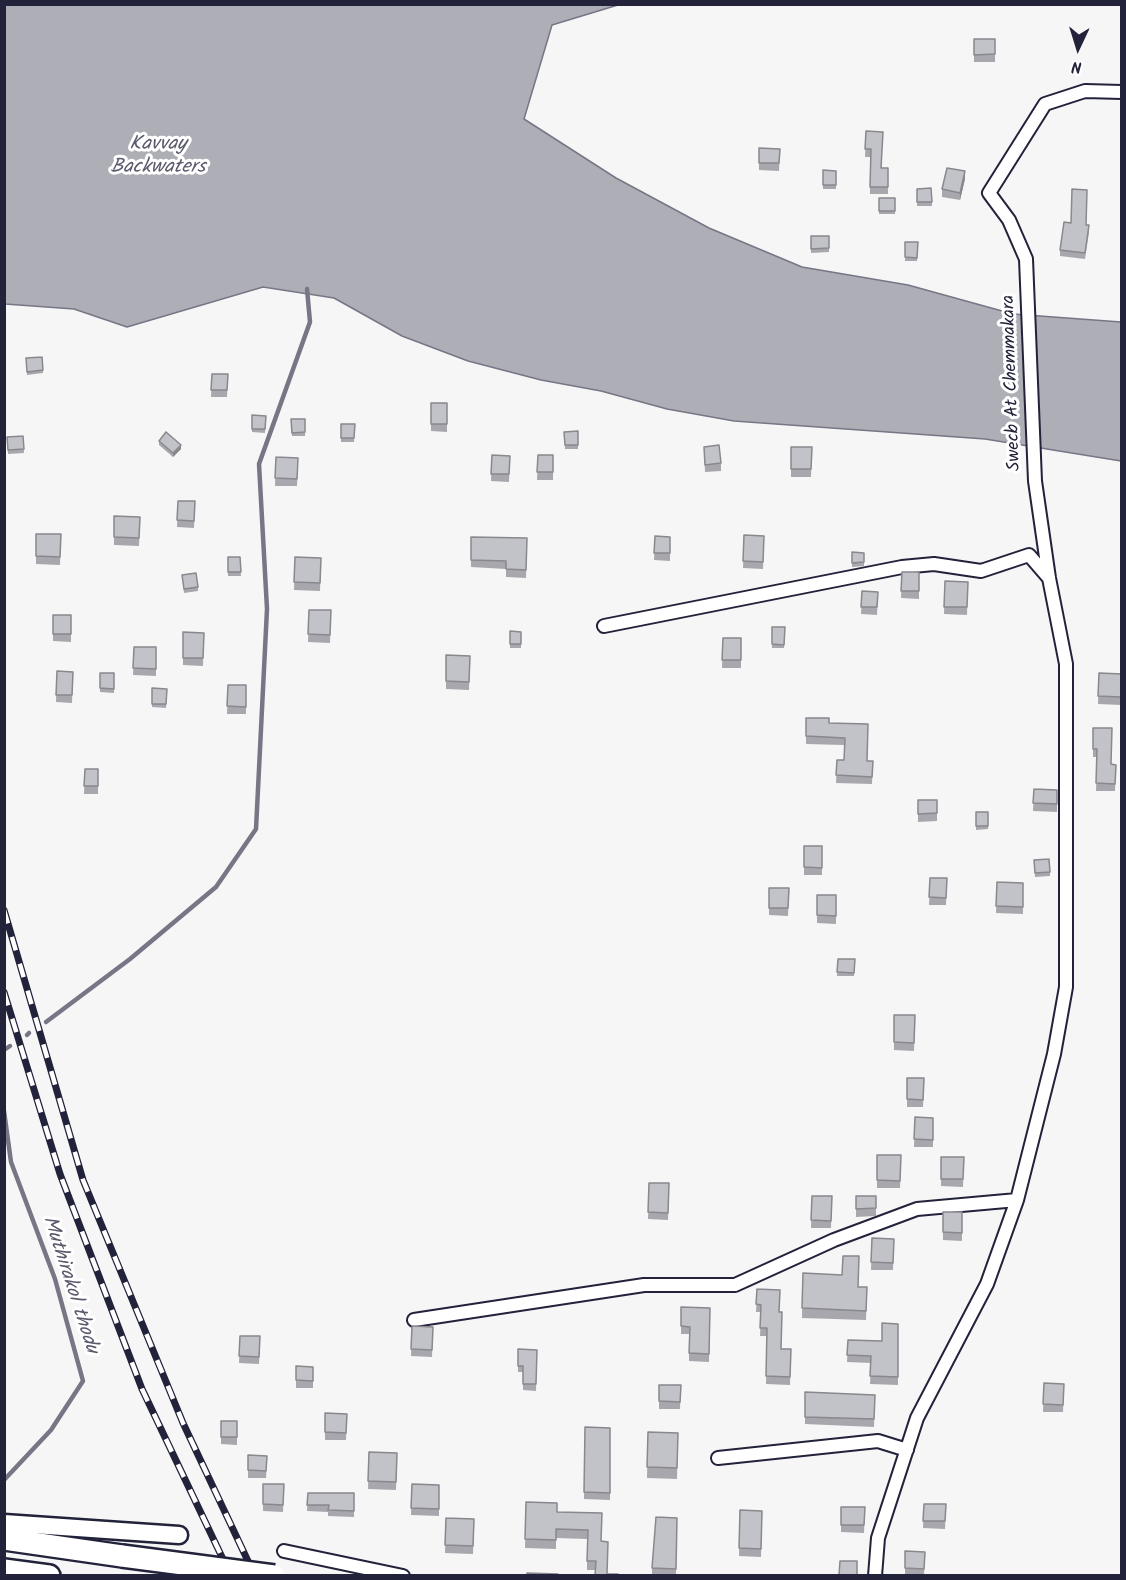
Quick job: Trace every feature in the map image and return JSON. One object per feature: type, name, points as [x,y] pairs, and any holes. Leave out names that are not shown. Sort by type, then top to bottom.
[{"type":"highway","points":[[4,1539],[274,1575]]},
{"type":"highway","points":[[4,1570],[49,1575]]},
{"type":"street","name":"Swecb At Chemmakara","points":[[875,1575],[879,1538],[917,1418],[987,1284],[1017,1200],[1054,1054],[1066,987],[1066,664],[1049,578],[1035,481],[1026,259],[1009,220],[989,193],[1045,104],[1085,91],[1122,92]]},
{"type":"street","points":[[604,626],[902,567],[934,564],[981,571],[1029,555],[1049,578]]},
{"type":"street","points":[[414,1320],[644,1285],[735,1285],[834,1240],[917,1209],[1017,1200]]},
{"type":"street","points":[[718,1458],[878,1441],[907,1450]]},
{"type":"street","points":[[4,1523],[179,1535]]},
{"type":"street","points":[[284,1551],[403,1575]]},
{"type":"water","name":"Kavvay Backwaters","points":[[5,5],[618,5],[552,25],[524,119],[616,178],[709,228],[802,267],[908,285],[1013,314],[1121,322],[1121,461],[985,439],[734,421],[667,409],[601,391],[541,380],[468,361],[402,336],[334,298],[263,287],[127,327],[74,309],[5,304]]},
{"type":"building","points":[[974,39],[995,39],[995,54],[974,55]]},
{"type":"building","points":[[866,131],[883,132],[881,168],[888,168],[888,187],[870,187],[871,149],[865,149]]},
{"type":"building","points":[[759,148],[780,149],[779,163],[759,163]]},
{"type":"building","points":[[947,168],[965,171],[960,193],[942,189]]},
{"type":"building","points":[[823,170],[836,171],[836,185],[823,185]]},
{"type":"building","points":[[931,188],[932,202],[917,202],[917,189]]},
{"type":"building","points":[[1072,189],[1087,190],[1086,225],[1089,225],[1085,253],[1060,250],[1064,222],[1071,223]]},
{"type":"building","points":[[879,198],[895,198],[895,211],[879,211]]},
{"type":"building","points":[[811,236],[829,236],[829,248],[811,249]]},
{"type":"building","points":[[905,242],[918,242],[917,258],[905,257]]},
{"type":"building","points":[[42,357],[43,370],[27,372],[26,358]]},
{"type":"building","points":[[212,374],[228,374],[227,390],[211,390]]},
{"type":"building","points":[[431,403],[447,403],[447,424],[431,424]]},
{"type":"building","points":[[252,415],[266,416],[265,429],[252,429]]},
{"type":"building","points":[[291,419],[305,419],[305,432],[292,433]]},
{"type":"building","points":[[341,424],[355,424],[354,438],[341,438]]},
{"type":"building","points":[[578,431],[578,445],[565,445],[564,432]]},
{"type":"building","points":[[166,432],[181,445],[173,453],[159,441]]},
{"type":"building","points":[[23,436],[24,449],[8,450],[7,437]]},
{"type":"building","points":[[719,445],[721,463],[705,465],[704,447]]},
{"type":"building","points":[[791,447],[812,447],[811,469],[791,469]]},
{"type":"building","points":[[492,455],[510,456],[509,474],[491,474]]},
{"type":"building","points":[[538,455],[553,455],[553,472],[537,472]]},
{"type":"building","points":[[276,457],[298,458],[297,479],[275,478]]},
{"type":"building","points":[[178,501],[195,501],[194,521],[177,520]]},
{"type":"building","points":[[114,516],[140,517],[139,538],[114,537]]},
{"type":"building","points":[[36,534],[61,534],[60,557],[36,556]]},
{"type":"building","points":[[744,535],[764,536],[763,562],[743,561]]},
{"type":"building","points":[[655,536],[670,537],[670,553],[654,553]]},
{"type":"building","points":[[471,537],[527,538],[526,570],[506,569],[506,561],[471,560]]},
{"type":"building","points":[[852,552],[864,553],[864,562],[852,563]]},
{"type":"building","points":[[228,557],[240,557],[241,572],[228,572]]},
{"type":"building","points":[[295,557],[321,558],[320,583],[294,582]]},
{"type":"building","points":[[902,572],[919,572],[919,591],[901,591]]},
{"type":"building","points":[[196,573],[198,587],[184,589],[182,575]]},
{"type":"building","points":[[945,581],[968,582],[967,607],[944,607]]},
{"type":"building","points":[[862,591],[878,592],[877,607],[861,607]]},
{"type":"building","points":[[309,610],[331,610],[330,635],[308,634]]},
{"type":"building","points":[[53,615],[71,615],[71,634],[53,634]]},
{"type":"building","points":[[772,627],[785,627],[784,645],[772,644]]},
{"type":"building","points":[[510,631],[521,632],[521,644],[510,644]]},
{"type":"building","points":[[183,632],[204,633],[203,658],[183,658]]},
{"type":"building","points":[[723,638],[741,638],[741,660],[722,660]]},
{"type":"building","points":[[134,647],[156,647],[156,669],[133,668]]},
{"type":"building","points":[[446,655],[470,656],[469,682],[446,681]]},
{"type":"building","points":[[57,671],[73,672],[72,695],[56,695]]},
{"type":"building","points":[[100,673],[114,673],[114,689],[100,688]]},
{"type":"building","points":[[1099,673],[1122,674],[1121,697],[1098,696]]},
{"type":"building","points":[[228,685],[246,685],[246,707],[227,706]]},
{"type":"building","points":[[152,688],[167,689],[166,704],[152,704]]},
{"type":"building","points":[[806,718],[829,718],[829,723],[868,724],[867,761],[873,761],[872,777],[836,775],[837,760],[844,760],[845,738],[806,736]]},
{"type":"building","points":[[1093,728],[1112,728],[1111,764],[1116,765],[1115,784],[1096,783],[1097,749],[1093,749]]},
{"type":"building","points":[[85,769],[98,769],[98,786],[84,786]]},
{"type":"building","points":[[1034,789],[1057,790],[1057,804],[1033,803]]},
{"type":"building","points":[[918,800],[937,800],[937,813],[918,814]]},
{"type":"building","points":[[976,812],[988,812],[988,826],[976,826]]},
{"type":"building","points":[[804,846],[822,846],[822,868],[804,867]]},
{"type":"building","points":[[1049,859],[1050,872],[1035,873],[1034,860]]},
{"type":"building","points":[[930,878],[947,878],[946,898],[929,897]]},
{"type":"building","points":[[997,882],[1023,883],[1023,907],[996,906]]},
{"type":"building","points":[[769,888],[789,888],[788,908],[769,908]]},
{"type":"building","points":[[817,895],[836,895],[836,916],[817,915]]},
{"type":"building","points":[[838,959],[855,959],[854,973],[837,972]]},
{"type":"building","points":[[894,1015],[915,1015],[914,1043],[894,1042]]},
{"type":"building","points":[[907,1078],[924,1078],[923,1100],[907,1099]]},
{"type":"building","points":[[915,1117],[933,1118],[933,1140],[914,1139]]},
{"type":"building","points":[[877,1155],[901,1155],[900,1181],[877,1180]]},
{"type":"building","points":[[941,1157],[964,1157],[963,1179],[941,1179]]},
{"type":"building","points":[[649,1183],[669,1183],[668,1213],[648,1212]]},
{"type":"building","points":[[812,1196],[832,1196],[831,1221],[811,1220]]},
{"type":"building","points":[[856,1196],[876,1196],[876,1208],[856,1209]]},
{"type":"building","points":[[943,1212],[962,1212],[962,1233],[943,1232]]},
{"type":"building","points":[[872,1238],[894,1239],[893,1263],[871,1262]]},
{"type":"building","points":[[843,1256],[859,1256],[858,1287],[867,1287],[866,1311],[802,1308],[803,1273],[842,1275]]},
{"type":"building","points":[[757,1289],[780,1290],[781,1349],[791,1349],[790,1377],[766,1376],[767,1328],[760,1328],[761,1305],[756,1304]]},
{"type":"building","points":[[681,1307],[710,1308],[709,1354],[689,1353],[690,1327],[681,1326]]},
{"type":"building","points":[[882,1323],[898,1324],[898,1377],[870,1376],[871,1356],[847,1355],[848,1340],[882,1341]]},
{"type":"building","points":[[412,1326],[433,1327],[432,1350],[411,1349]]},
{"type":"building","points":[[240,1336],[260,1336],[259,1357],[239,1356]]},
{"type":"building","points":[[518,1349],[537,1350],[536,1384],[523,1384],[523,1366],[518,1366]]},
{"type":"building","points":[[296,1366],[313,1367],[313,1381],[296,1380]]},
{"type":"building","points":[[1044,1383],[1064,1384],[1063,1405],[1043,1404]]},
{"type":"building","points":[[659,1385],[681,1385],[680,1402],[659,1401]]},
{"type":"building","points":[[805,1392],[875,1395],[874,1419],[805,1417]]},
{"type":"building","points":[[325,1413],[347,1414],[346,1433],[325,1432]]},
{"type":"building","points":[[221,1421],[237,1421],[237,1437],[221,1437]]},
{"type":"building","points":[[585,1427],[610,1428],[610,1493],[584,1492]]},
{"type":"building","points":[[648,1432],[678,1433],[677,1468],[647,1467]]},
{"type":"building","points":[[369,1452],[397,1453],[396,1482],[368,1481]]},
{"type":"building","points":[[248,1455],[267,1456],[266,1471],[248,1470]]},
{"type":"building","points":[[263,1484],[284,1484],[283,1505],[263,1504]]},
{"type":"building","points":[[412,1484],[439,1485],[439,1509],[411,1508]]},
{"type":"building","points":[[308,1493],[354,1493],[354,1511],[328,1510],[329,1505],[307,1505]]},
{"type":"building","points":[[526,1502],[557,1503],[557,1512],[602,1513],[601,1541],[608,1542],[607,1574],[618,1575],[595,1575],[596,1561],[587,1561],[588,1530],[556,1529],[556,1540],[525,1539]]},
{"type":"building","points":[[924,1504],[946,1504],[945,1521],[923,1521]]},
{"type":"building","points":[[841,1507],[865,1507],[864,1525],[841,1525]]},
{"type":"building","points":[[740,1510],[762,1511],[761,1549],[739,1548]]},
{"type":"building","points":[[656,1517],[677,1518],[676,1569],[652,1568]]},
{"type":"building","points":[[446,1518],[474,1519],[473,1546],[445,1545]]},
{"type":"building","points":[[905,1551],[925,1552],[924,1569],[905,1568]]},
{"type":"building","points":[[840,1561],[857,1561],[857,1575],[839,1575]]},
{"type":"building","points":[[527,1573],[558,1574],[558,1575],[527,1575]]},
{"type":"waterway","points":[[46,1022],[130,959],[216,887],[256,829],[267,609],[259,464],[310,322],[307,289]]},
{"type":"waterway","name":"Muthirakol thodu","points":[[4,1050],[10,1046]]},
{"type":"waterway","name":"Muthirakol thodu","points":[[4,1111],[11,1162],[55,1279],[83,1381],[51,1430],[4,1480]]},
{"type":"railway","points":[[4,910],[83,1180],[183,1423],[255,1576]]},
{"type":"railway","points":[[4,992],[60,1174],[142,1389],[231,1576]]}]
